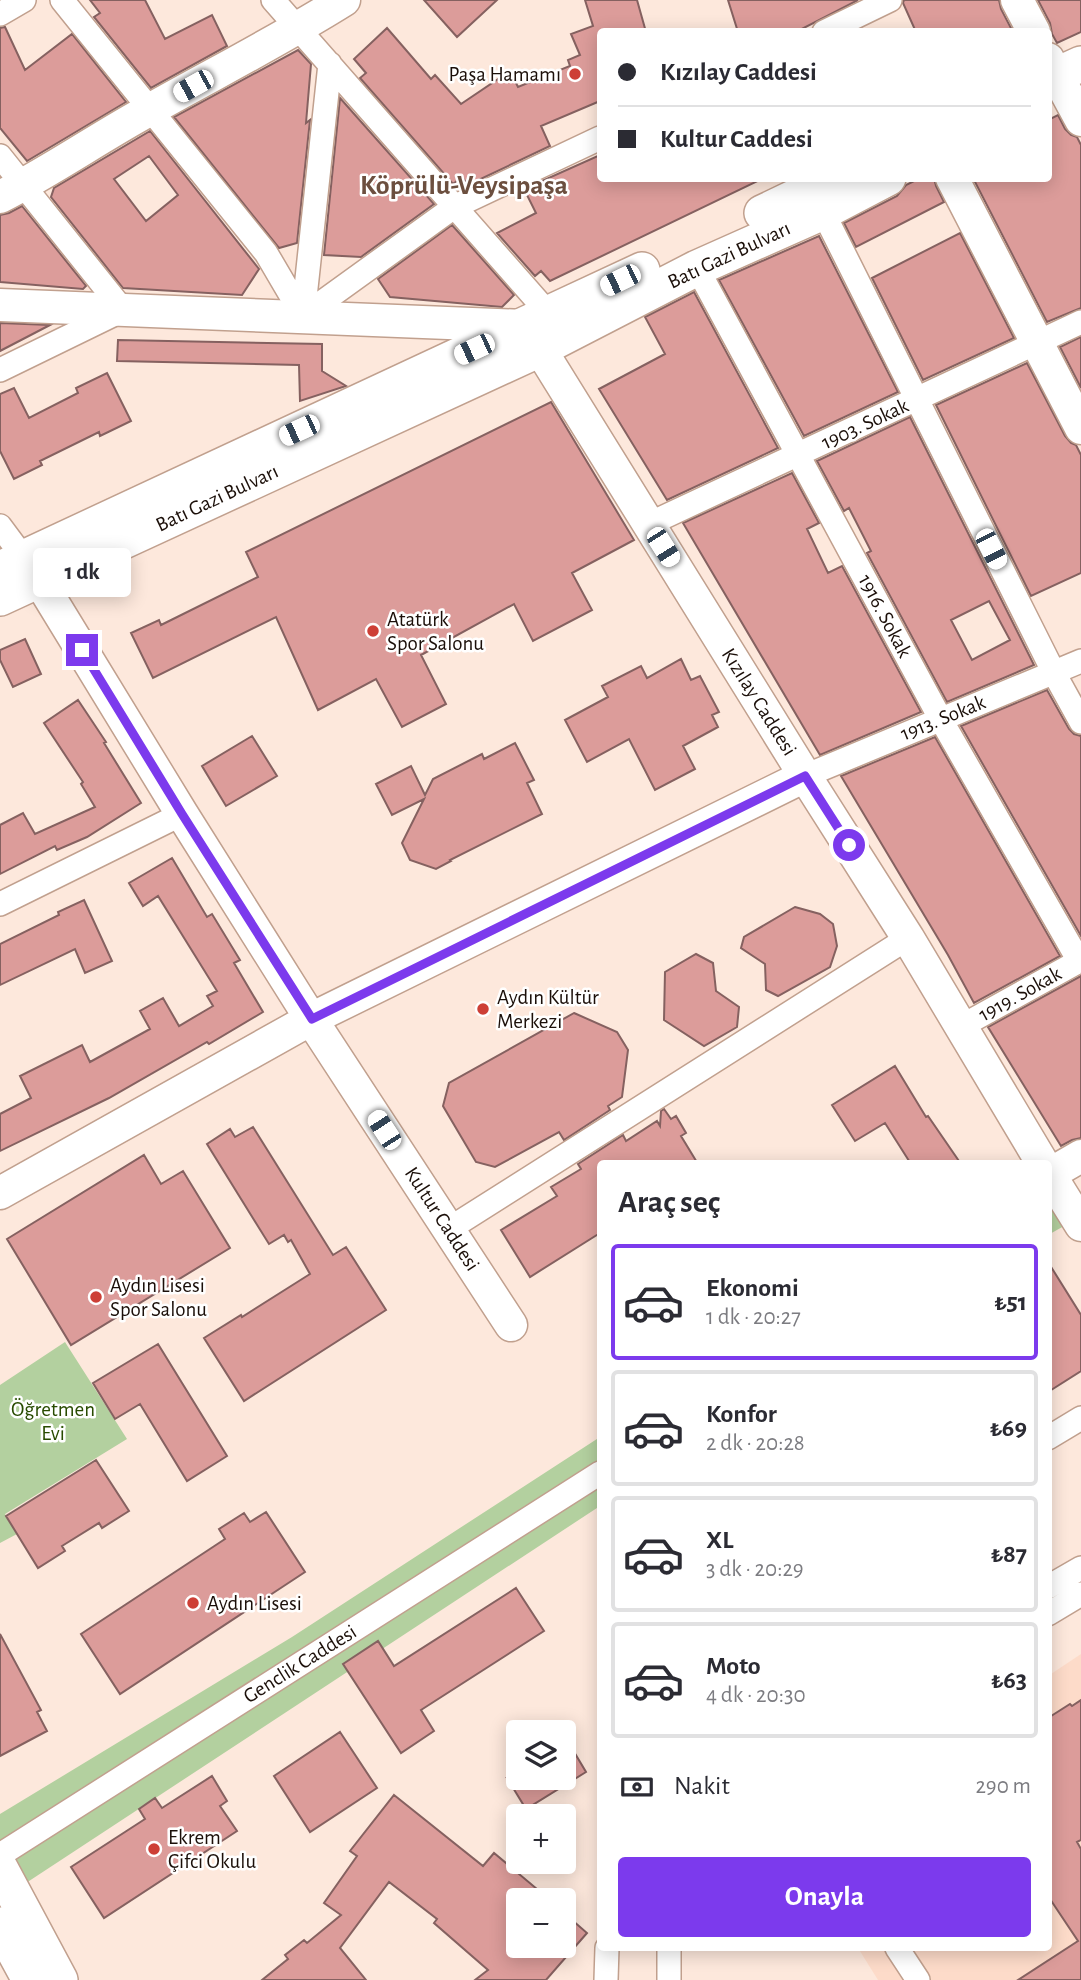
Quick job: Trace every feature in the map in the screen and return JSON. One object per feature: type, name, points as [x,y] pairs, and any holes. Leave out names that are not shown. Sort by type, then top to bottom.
[{"type":"main road","name":"Batı Gazi Bulvarı","points":[[0,598],[21,569],[538,330],[819,190],[865,182]]},
{"type":"main road","name":"Batı Gazi Bulvarı","points":[[538,330],[696,268],[819,190]]},
{"type":"main road","points":[[0,1868],[60,1980]]},
{"type":"main road","points":[[0,1925],[30,1980]]},
{"type":"street","points":[[0,14],[24,0]]},
{"type":"street","points":[[62,0],[266,254],[303,316]]},
{"type":"street","points":[[274,0],[454,206],[538,330]]},
{"type":"street","points":[[11,191],[150,109],[298,29],[344,0]]},
{"type":"street","points":[[832,28],[890,0]]},
{"type":"street","points":[[1017,0],[1032,28]]},
{"type":"street","points":[[303,316],[330,64]]},
{"type":"street","points":[[303,316],[454,206],[597,139]]},
{"type":"street","points":[[0,156],[11,191],[122,310]]},
{"type":"street","points":[[954,182],[1081,428]]},
{"type":"street","points":[[819,190],[916,401],[1081,722]]},
{"type":"street","name":"1916. Sokak","points":[[696,268],[940,719],[1080,961]]},
{"type":"street","points":[[0,304],[303,316],[538,330]]},
{"type":"street","points":[[0,370],[122,310]]},
{"type":"street","name":"1903. Sokak","points":[[649,524],[1081,322]]},
{"type":"street","name":"Kızılay Caddesi","points":[[538,330],[649,524],[908,937],[1040,1160]]},
{"type":"street","points":[[0,526],[21,569]]},
{"type":"street","name":"Kultur Caddesi","points":[[21,569],[182,814],[510,1325]]},
{"type":"street","name":"1913. Sokak","points":[[805,776],[1081,661]]},
{"type":"street","points":[[0,1193],[312,1019],[805,776]]},
{"type":"street","points":[[0,904],[182,814]]},
{"type":"street","points":[[449,1229],[908,937]]},
{"type":"street","name":"1919. Sokak","points":[[960,1027],[1080,961]]},
{"type":"street","points":[[1052,1169],[1081,1156]]},
{"type":"street","name":"Kızılay Caddesi","points":[[1052,1179],[1081,1225]]},
{"type":"street","points":[[1052,1436],[1081,1418]]},
{"type":"street","name":"Genclik Caddesi","points":[[0,1855],[597,1475]]},
{"type":"street","points":[[1052,1585],[1081,1568]]},
{"type":"street","points":[[1052,1612],[1081,1594]]},
{"type":"street","points":[[606,1980],[607,1951]]},
{"type":"street","points":[[669,1951],[669,1980]]},
{"type":"street","points":[[899,1951],[918,1980]]},
{"type":"shaded area","points":[[1081,1654],[1081,1980],[878,1980],[860,1951],[1052,1951],[1052,1673]]},
{"type":"green space","points":[[1052,1187],[1073,1221],[1052,1233]]},
{"type":"green space","name":"Öğretmen Evi","points":[[65,1342],[127,1439],[5,1514],[17,1534],[0,1543],[0,1385]]},
{"type":"green space","points":[[597,1439],[597,1508],[23,1885],[0,1847],[0,1814],[292,1637]]},
{"type":"building","points":[[90,0],[145,0],[165,39],[212,15],[227,46],[151,88],[94,17],[100,13]]},
{"type":"building","points":[[424,0],[497,0],[457,37]]},
{"type":"building","points":[[585,0],[637,0],[645,28],[597,28],[597,102],[541,126],[550,146],[468,185],[462,177],[453,184],[360,78],[366,73],[354,59],[387,28],[431,79],[435,75],[461,104],[510,71],[518,87],[570,66],[568,60],[580,55],[571,34],[593,26]]},
{"type":"building","points":[[728,0],[858,0],[804,28],[737,28]]},
{"type":"building","points":[[904,0],[999,0],[1011,28],[914,28]]},
{"type":"building","points":[[1038,0],[1081,0],[1081,32],[1057,43]]},
{"type":"building","points":[[5,27],[25,70],[72,34],[126,102],[27,161],[0,128],[0,28]]},
{"type":"building","points":[[298,50],[311,64],[306,123],[310,120],[297,243],[279,248],[174,117]]},
{"type":"building","points":[[340,98],[434,204],[361,257],[324,255]]},
{"type":"building","points":[[1058,115],[1065,129],[1077,137],[1081,145],[1081,308],[1047,322],[975,182],[1052,182],[1052,118]]},
{"type":"building","points":[[150,131],[259,269],[242,295],[123,288],[51,197],[54,188]],"holes":[[[149,156],[178,195],[146,221],[114,179]]]},
{"type":"building","points":[[597,156],[597,182],[756,182],[550,281],[541,271],[535,276],[497,233],[536,213],[524,189]]},
{"type":"building","points":[[912,182],[935,182],[944,202],[856,247],[844,223],[897,196]]},
{"type":"building","points":[[22,206],[86,286],[83,289],[0,282],[0,215]]},
{"type":"building","points":[[452,225],[514,295],[502,307],[390,297],[378,279]]},
{"type":"building","points":[[960,233],[1014,338],[923,380],[872,278]]},
{"type":"building","points":[[819,236],[898,392],[804,436],[719,280]]},
{"type":"building","points":[[694,292],[778,448],[667,500],[599,389],[665,354],[645,317]]},
{"type":"building","points":[[0,323],[50,325],[0,351]]},
{"type":"building","points":[[1081,337],[1081,388],[1060,347]]},
{"type":"building","points":[[118,340],[322,344],[322,371],[346,386],[300,401],[299,365],[117,361]]},
{"type":"building","points":[[1027,363],[1065,436],[1076,445],[1081,455],[1081,573],[1031,596],[936,405]]},
{"type":"building","points":[[107,373],[131,421],[100,436],[99,432],[40,461],[42,465],[14,479],[0,451],[0,394],[14,388],[29,418],[78,393],[76,388]]},
{"type":"building","name":"Atatürk Spor Salonu","points":[[551,402],[634,540],[572,573],[592,610],[533,641],[514,604],[421,655],[446,704],[402,727],[376,679],[318,710],[276,617],[153,678],[131,633],[159,620],[161,625],[258,577],[246,552]]},
{"type":"building","points":[[910,417],[1034,665],[947,702],[867,553],[871,551],[849,508],[844,511],[817,461]],"holes":[[[989,601],[1010,640],[972,660],[951,620]]]},
{"type":"building","points":[[792,473],[819,523],[807,529],[828,573],[842,566],[921,712],[820,755],[683,523]]},
{"type":"building","points":[[25,639],[41,674],[13,687],[0,660],[0,650]]},
{"type":"building","points":[[681,659],[691,680],[700,676],[719,712],[712,715],[718,727],[683,746],[695,769],[655,790],[629,739],[587,762],[565,720],[608,697],[602,686],[641,666],[647,678]]},
{"type":"building","points":[[1047,690],[1069,729],[1081,736],[1081,936],[961,726]]},
{"type":"building","points":[[78,700],[141,803],[87,837],[57,850],[55,846],[0,874],[0,825],[23,813],[35,834],[95,807],[81,784],[83,782],[44,723]]},
{"type":"building","points":[[252,736],[277,776],[226,806],[202,766]]},
{"type":"building","points":[[935,737],[1060,956],[974,1003],[841,776]]},
{"type":"building","points":[[515,743],[534,780],[527,783],[542,814],[436,869],[410,860],[402,843],[424,799],[392,815],[376,784],[411,766],[425,795],[433,779],[482,754],[484,759]]},
{"type":"building","points":[[172,858],[207,917],[212,914],[240,960],[234,963],[263,1012],[109,1098],[0,1151],[0,1114],[31,1098],[20,1076],[82,1045],[90,1062],[150,1029],[140,1011],[163,998],[179,1026],[213,1006],[207,996],[217,991],[158,896],[143,906],[129,883]]},
{"type":"building","points":[[84,900],[112,961],[85,973],[75,949],[0,985],[0,944]]},
{"type":"building","points":[[795,907],[820,914],[833,924],[837,946],[830,967],[778,996],[766,990],[765,964],[741,948],[744,937]]},
{"type":"building","points":[[696,954],[713,963],[716,991],[739,1007],[737,1027],[704,1046],[664,1020],[665,972]]},
{"type":"building","points":[[1081,976],[1081,1138],[1061,1146],[988,1027]]},
{"type":"building","points":[[574,1013],[617,1032],[628,1050],[622,1097],[608,1106],[610,1110],[564,1140],[559,1132],[495,1167],[476,1162],[443,1106],[449,1083]]},
{"type":"building","points":[[895,1066],[926,1117],[928,1116],[958,1160],[908,1160],[885,1123],[855,1141],[832,1105]]},
{"type":"building","points":[[664,1109],[671,1119],[676,1116],[686,1133],[681,1136],[696,1160],[597,1160],[597,1235],[530,1277],[501,1230],[557,1196],[551,1187],[581,1169],[578,1164],[623,1135],[626,1141],[657,1121],[660,1126],[661,1111]]},
{"type":"building","points":[[253,1127],[333,1255],[346,1247],[386,1310],[244,1401],[204,1338],[310,1274],[291,1240],[288,1242],[284,1235],[269,1244],[207,1144],[230,1129],[235,1137]]},
{"type":"building","name":"Aydın Lisesi Spor Salonu","points":[[144,1155],[161,1184],[183,1171],[230,1248],[71,1345],[7,1239]]},
{"type":"building","points":[[1052,1268],[1081,1315],[1081,1371],[1052,1389]]},
{"type":"building","points":[[158,1344],[227,1456],[187,1481],[140,1404],[115,1419],[93,1383]]},
{"type":"building","points":[[96,1460],[129,1511],[102,1528],[99,1523],[62,1546],[65,1551],[38,1568],[6,1516]]},
{"type":"building","name":"Aydın Lisesi","points":[[266,1512],[305,1572],[120,1694],[81,1634],[225,1539],[219,1529],[244,1513],[250,1522]]},
{"type":"building","points":[[516,1588],[544,1631],[421,1710],[434,1731],[401,1753],[343,1664],[378,1641],[394,1666]]},
{"type":"building","points":[[0,1634],[41,1710],[37,1712],[47,1731],[0,1756]]},
{"type":"building","points":[[1081,1700],[1081,1840],[1077,1842],[1081,1849],[1081,1980],[1018,1980],[1078,1941],[1052,1902],[1052,1715],[1070,1704],[1072,1706]]},
{"type":"building","points":[[340,1732],[377,1788],[310,1832],[274,1776]]},
{"type":"building","points":[[576,1755],[586,1772],[576,1778]]},
{"type":"building","name":"Ekrem Çifci Okulu","points":[[212,1776],[227,1801],[220,1806],[237,1831],[104,1918],[71,1867],[145,1819],[139,1809],[155,1798],[162,1808]]},
{"type":"building","points":[[514,1790],[557,1790],[534,1804],[523,1804]]},
{"type":"building","points":[[394,1795],[483,1866],[494,1853],[506,1863],[506,1874],[519,1874],[536,1888],[506,1888],[506,1958],[565,1958],[546,1980],[475,1980],[488,1970],[434,1923],[437,1919],[389,1882],[340,1948],[366,1980],[262,1980],[288,1959],[285,1955],[304,1940],[307,1943],[341,1915],[324,1903],[357,1856],[350,1851]]},
{"type":"building","points":[[576,1923],[587,1933],[576,1946]]},
{"type":"place","name":"Paşa Hamamı","points":[[575,74]]},
{"type":"place","name":"Atatürk Spor Salonu","points":[[373,631]]},
{"type":"place","name":"Aydın Kültür Merkezi","points":[[483,1009]]},
{"type":"place","name":"Aydın Lisesi Spor Salonu","points":[[96,1297]]},
{"type":"place","name":"Aydın Lisesi","points":[[193,1603]]},
{"type":"place","name":"Ekrem Çifci Okulu","points":[[154,1849]]},
{"type":"district","name":"Köprülü-Veysipaşa","points":[[464,186]]},
{"type":"route","points":[[82,650],[312,1019],[805,776],[849,845]]}]
